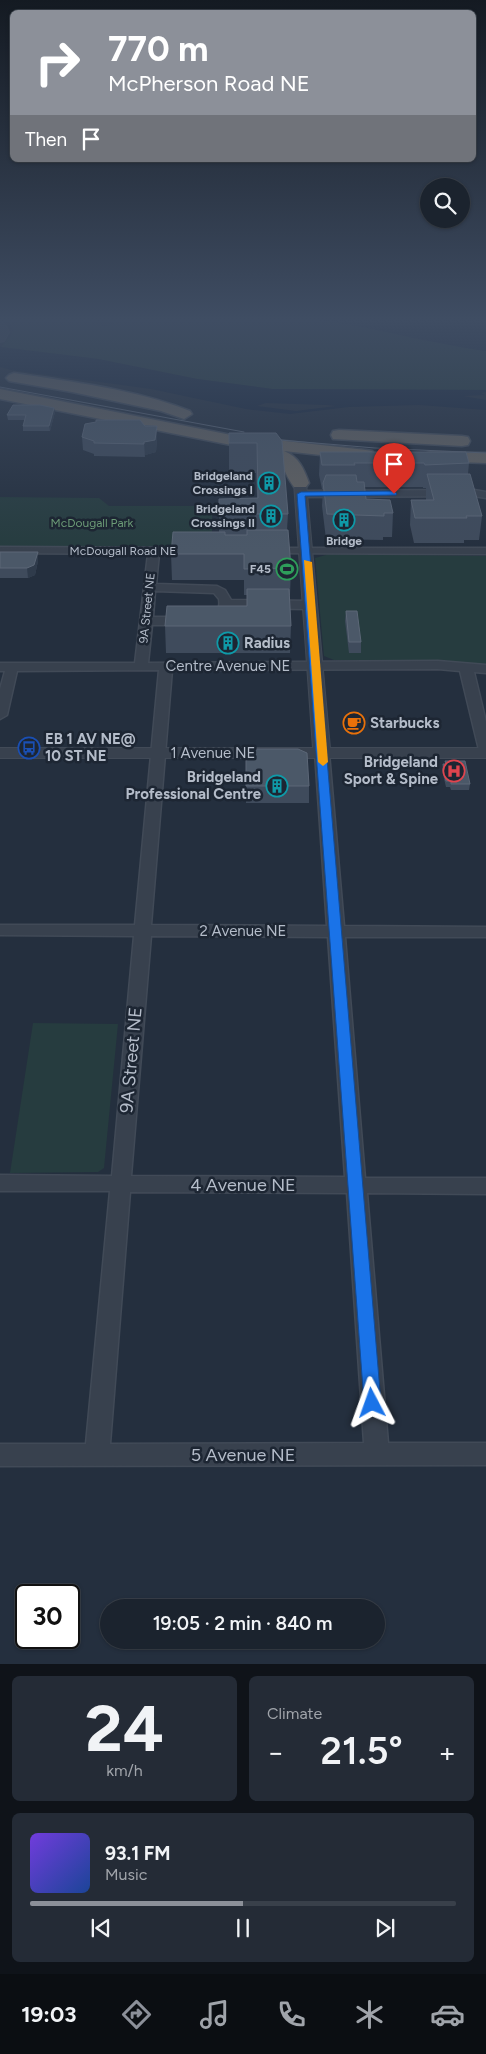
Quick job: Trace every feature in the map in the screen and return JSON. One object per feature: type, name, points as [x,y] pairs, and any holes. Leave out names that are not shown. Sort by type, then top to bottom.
[{"type":"highway","points":[[10,396],[59,404],[166,429],[264,445],[386,457],[320,464],[309,470],[301,489]]},
{"type":"highway","points":[[76,396],[192,415],[166,407],[113,396]]},
{"type":"highway","points":[[166,429],[180,435],[284,456],[293,466],[301,489]]},
{"type":"highway","points":[[279,429],[312,433],[478,441]]},
{"type":"highway","points":[[416,457],[486,458]]},
{"type":"street","points":[[377,1454],[301,489],[474,493],[486,495]]},
{"type":"street","name":"McDougall Road NE","points":[[0,550],[202,551]]},
{"type":"street","name":"9A Street NE","points":[[141,666],[154,551]]},
{"type":"street","points":[[260,551],[486,551]]},
{"type":"street","points":[[146,621],[202,621],[222,616],[226,604],[223,595],[217,590],[150,588]]},
{"type":"street","points":[[226,604],[310,604]]},
{"type":"street","name":"9A Street NE","points":[[96,1455],[166,665]]},
{"type":"street","name":"Centre Avenue NE","points":[[6,667],[166,665],[466,667],[486,669]]},
{"type":"street","points":[[0,715],[6,667]]},
{"type":"street","points":[[466,667],[486,752]]},
{"type":"street","name":"1 Avenue NE","points":[[0,752],[486,752]]},
{"type":"street","name":"2 Avenue NE","points":[[0,930],[486,932]]},
{"type":"street","name":"4 Avenue NE","points":[[0,1183],[486,1186]]},
{"type":"street","name":"5 Avenue NE","points":[[0,1455],[486,1454]]},
{"type":"green space","name":"McDougall Park","points":[[0,497],[99,498],[109,506],[212,506],[212,546],[0,546]]},
{"type":"green space","points":[[329,554],[486,556],[486,664],[441,661],[334,660],[324,656],[315,558]]},
{"type":"green space","points":[[33,1023],[118,1024],[104,1168],[98,1172],[10,1173]]},
{"type":"water","points":[[183,396],[471,396],[463,396],[486,400],[486,410],[419,405],[349,407],[290,414],[246,409]],"holes":[[[266,403],[336,406],[296,411],[257,406]]]},
{"type":"building","points":[[13,405],[40,405],[54,408],[49,426],[23,426],[26,415],[7,415]]},
{"type":"building","points":[[96,420],[140,420],[145,426],[157,426],[155,440],[144,442],[144,444],[94,443],[94,441],[82,437],[85,424],[96,422]]},
{"type":"building","points":[[229,433],[276,433],[282,441],[288,514],[247,514],[246,510],[219,511],[219,499],[258,498],[257,443],[229,443]]},
{"type":"building","points":[[320,452],[466,452],[469,463],[425,465],[424,463],[354,463],[355,465],[322,465]]},
{"type":"building","points":[[427,474],[470,474],[482,516],[466,516],[467,518],[415,518],[411,500],[434,500]]},
{"type":"building","points":[[326,475],[356,475],[357,482],[364,482],[366,499],[390,500],[393,513],[384,513],[384,516],[327,514],[323,483]]},
{"type":"building","points":[[247,530],[288,530],[291,568],[244,569],[244,554],[171,554],[173,532],[225,532],[225,535],[247,535]]},
{"type":"building","points":[[0,552],[38,552],[34,565],[27,568],[0,568]]},
{"type":"building","points":[[247,589],[289,589],[291,626],[165,626],[167,606],[247,606]]},
{"type":"building","points":[[346,611],[357,611],[361,642],[349,642]]},
{"type":"building","points":[[246,749],[298,749],[307,753],[309,786],[246,786]]},
{"type":"building","points":[[445,761],[465,761],[470,784],[451,784],[451,781],[446,781],[443,764],[446,764]]},
{"type":"tram line","points":[[47,396],[244,432]]},
{"type":"tram line","points":[[268,439],[375,448],[486,453]]},
{"type":"slow traffic","points":[[308,562],[323,762]]},
{"type":"place","name":"Bridgeland Crossings I","points":[[269,483]]},
{"type":"place","name":"Bridgeland Crossings II","points":[[271,516]]},
{"type":"place","name":"Bridge","points":[[344,520]]},
{"type":"place","name":"F45","points":[[287,569]]},
{"type":"place","name":"Radius","points":[[228,643]]},
{"type":"place","name":"Starbucks","points":[[354,723]]},
{"type":"place","name":"EB 1 AV NE@ 10 ST NE","points":[[29,748]]},
{"type":"place","name":"Bridgeland Sport & Spine","points":[[454,771]]},
{"type":"place","name":"Bridgeland Professional Centre","points":[[277,786]]},
{"type":"route","points":[[372,1403],[301,494],[394,494]]}]
